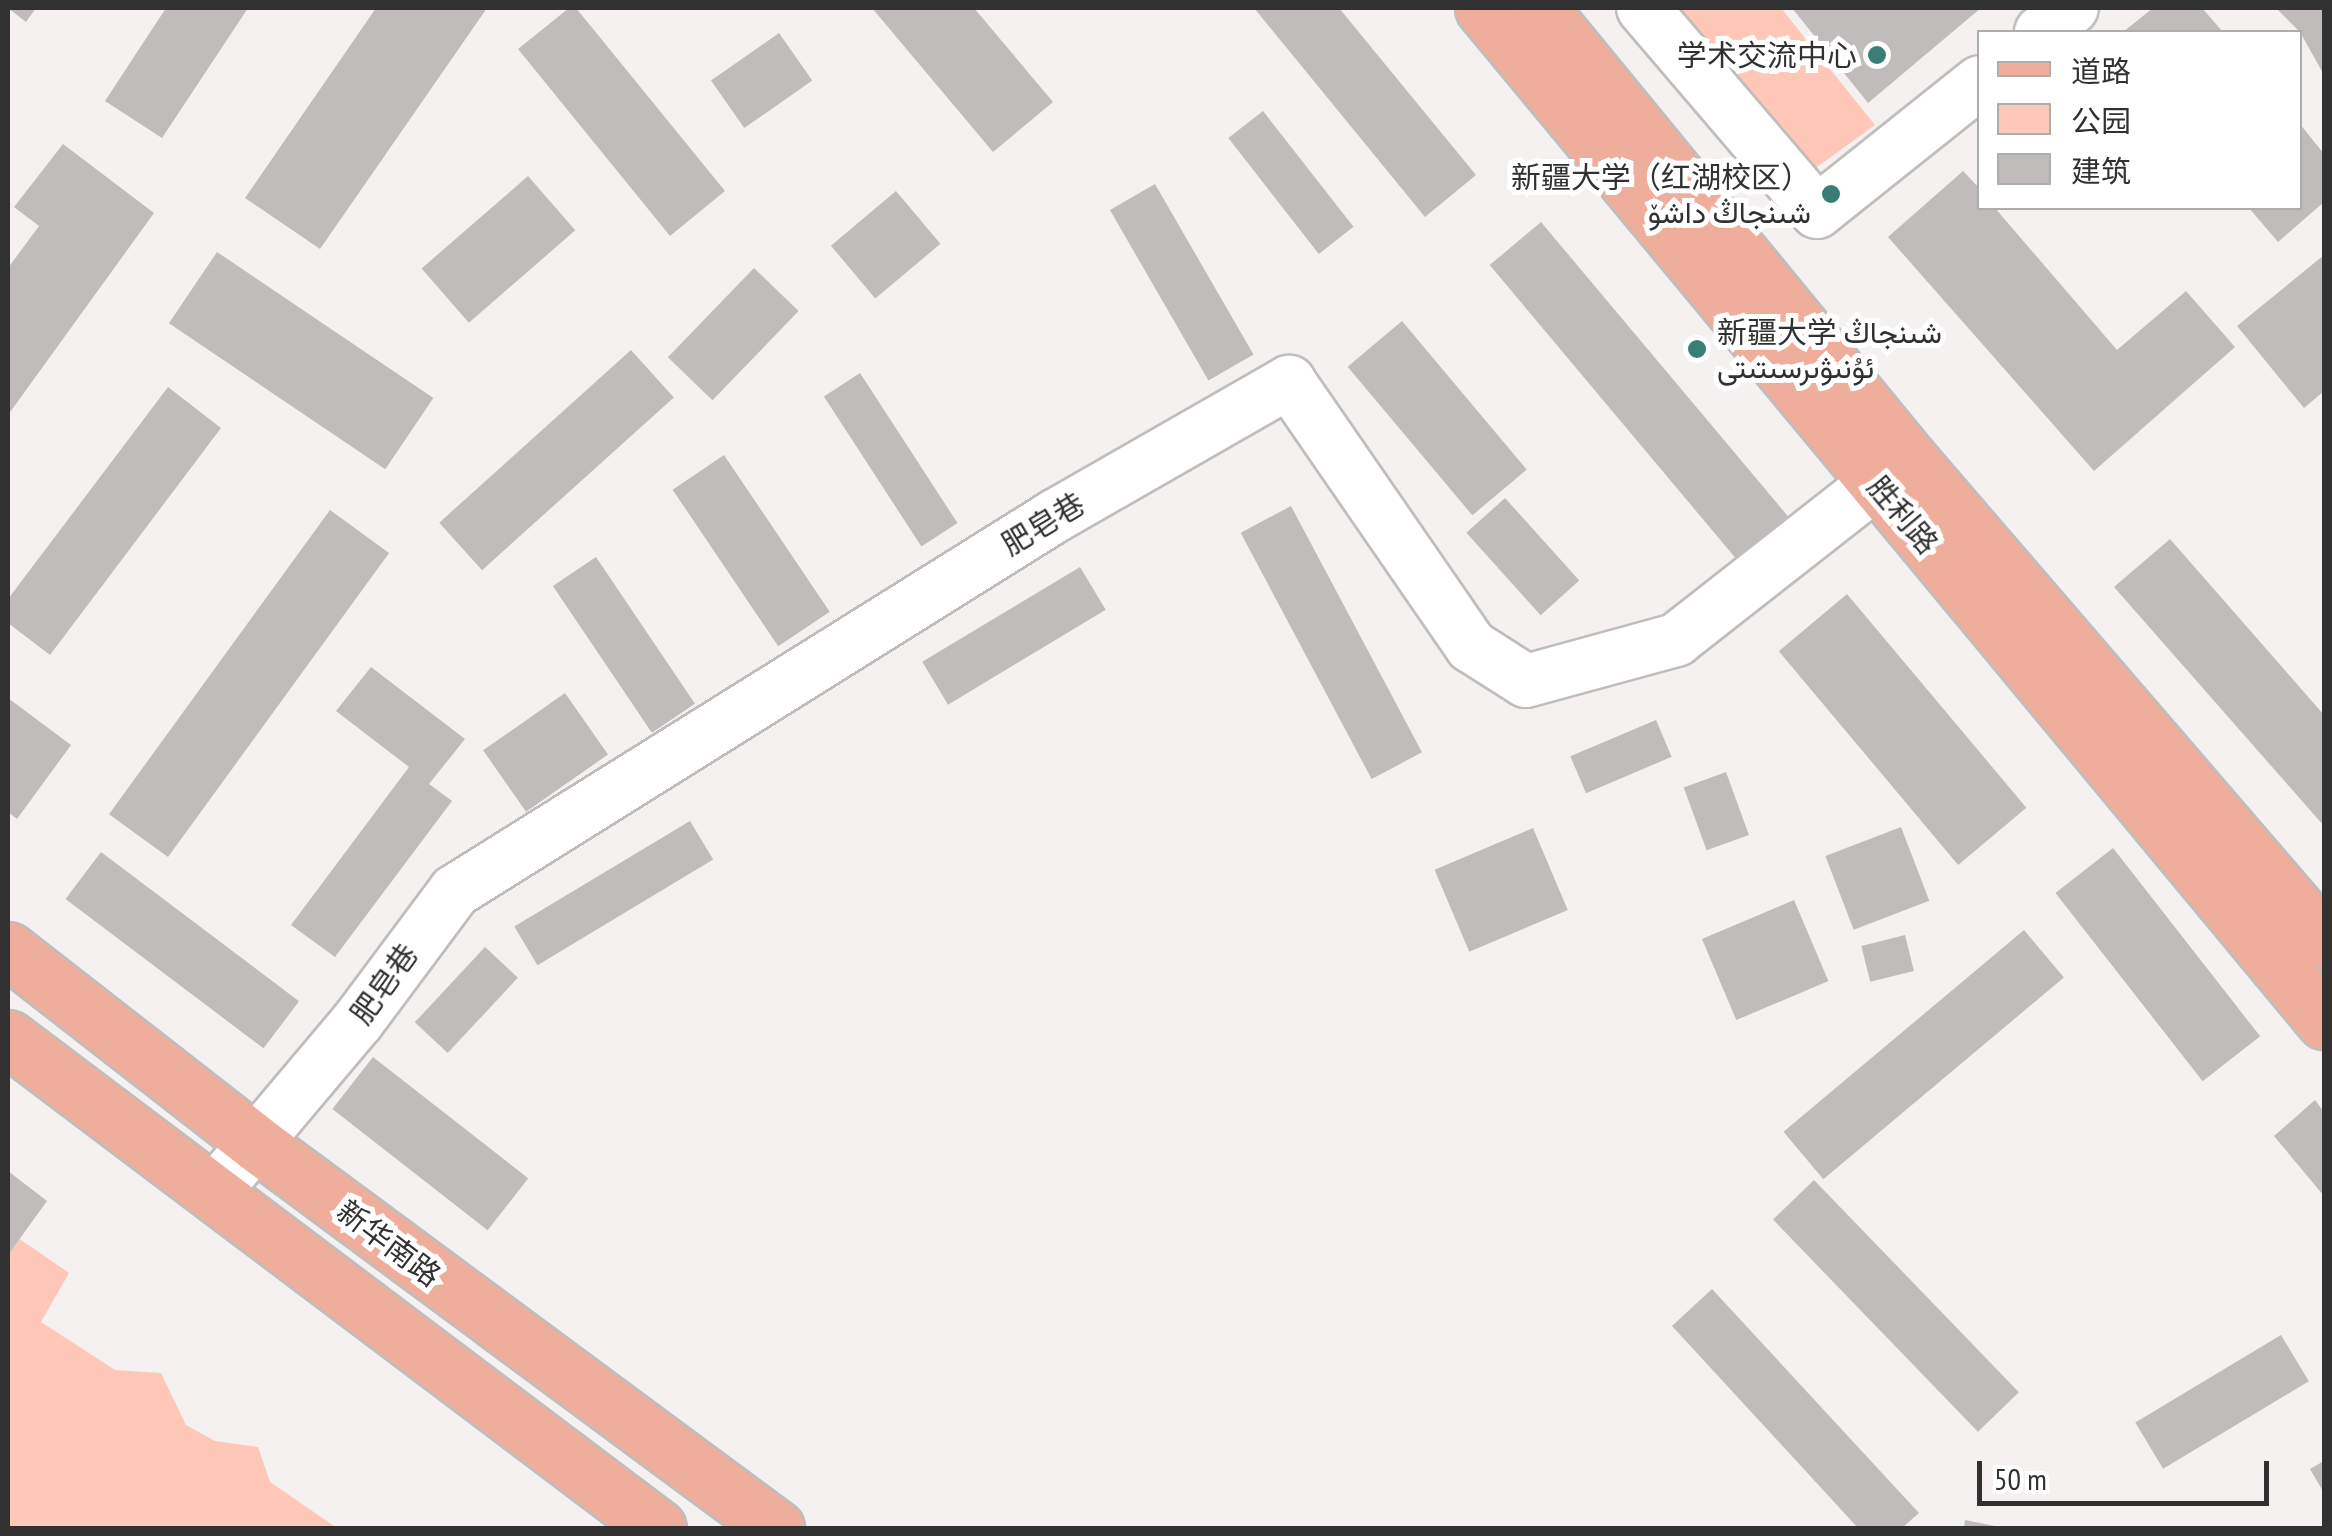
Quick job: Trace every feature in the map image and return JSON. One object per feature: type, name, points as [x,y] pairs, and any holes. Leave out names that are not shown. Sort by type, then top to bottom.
[{"type":"main road","name":"胜利路","points":[[1482,8],[2324,1021]]},
{"type":"main road","name":"胜利路","points":[[1539,8],[1908,458],[2324,941]]},
{"type":"main road","name":"新华南路","points":[[8,950],[257,1144],[776,1528]]},
{"type":"main road","points":[[8,1038],[658,1528]]},
{"type":"street","points":[[1643,8],[1817,212],[1977,84]]},
{"type":"street","points":[[2044,30],[2072,8]]},
{"type":"street","name":"肥皂巷","points":[[213,1193],[257,1144],[455,892],[1054,516],[1289,382],[1470,646],[1526,681],[1676,640],[1876,483]]},
{"type":"green space","points":[[1671,8],[1781,8],[1875,125],[1813,170]]},
{"type":"green space","points":[[8,1231],[69,1273],[41,1322],[115,1370],[161,1373],[186,1425],[215,1441],[258,1447],[270,1482],[337,1528],[8,1528]]},
{"type":"building","points":[[8,8],[36,8],[26,22]]},
{"type":"building","points":[[166,8],[248,8],[162,138],[105,101]]},
{"type":"building","points":[[376,8],[487,8],[320,249],[245,198]]},
{"type":"building","points":[[569,8],[576,8],[725,191],[670,236],[518,49]]},
{"type":"building","points":[[872,8],[974,8],[1053,102],[993,152]]},
{"type":"building","points":[[1254,8],[1339,8],[1476,175],[1425,217]]},
{"type":"building","name":"学术交流中心","points":[[1792,8],[1981,8],[1868,103]]},
{"type":"building","points":[[2153,8],[2202,8],[2221,30],[2126,30]]},
{"type":"building","points":[[2276,8],[2324,8],[2324,75],[2302,30]]},
{"type":"building","points":[[779,33],[812,81],[744,128],[711,81]]},
{"type":"building","points":[[1263,111],[1354,227],[1319,254],[1228,138]]},
{"type":"building","points":[[2302,126],[2324,154],[2324,202],[2278,242],[2251,210],[2302,210]]},
{"type":"building","points":[[63,144],[154,213],[8,415],[8,268],[39,226],[14,207]]},
{"type":"building","points":[[1963,171],[1977,186],[1977,210],[1997,210],[2117,350],[2186,291],[2235,347],[2094,471],[1888,237]]},
{"type":"building","points":[[528,176],[575,230],[469,323],[422,269]]},
{"type":"building","points":[[1155,184],[1254,355],[1208,381],[1110,210]]},
{"type":"building","points":[[896,191],[940,244],[875,298],[831,246]]},
{"type":"building","points":[[1541,222],[1788,516],[1737,559],[1490,265]]},
{"type":"building","points":[[217,252],[433,398],[385,469],[169,323]]},
{"type":"building","points":[[2324,255],[2324,391],[2304,408],[2237,326]]},
{"type":"building","points":[[754,268],[799,311],[712,400],[668,357]]},
{"type":"building","points":[[1402,321],[1527,470],[1472,515],[1348,367]]},
{"type":"building","points":[[631,350],[674,398],[482,570],[439,523]]},
{"type":"building","points":[[860,373],[957,523],[921,547],[824,396]]},
{"type":"building","points":[[168,387],[221,428],[50,655],[8,623],[8,599]]},
{"type":"building","points":[[724,455],[830,612],[778,646],[673,490]]},
{"type":"building","points":[[1505,498],[1579,580],[1541,615],[1466,533]]},
{"type":"building","points":[[1291,506],[1422,752],[1372,779],[1241,533]]},
{"type":"building","points":[[330,510],[389,553],[168,857],[109,814]]},
{"type":"building","points":[[2170,539],[2324,715],[2324,826],[2114,587]]},
{"type":"building","points":[[596,557],[695,704],[652,733],[553,586]]},
{"type":"building","points":[[1080,567],[1106,610],[948,705],[922,662]]},
{"type":"building","points":[[1847,594],[2026,808],[1958,865],[1779,651]]},
{"type":"building","points":[[371,667],[465,739],[429,784],[452,801],[335,957],[291,925],[409,767],[336,711]]},
{"type":"building","points":[[565,693],[608,754],[526,812],[483,750]]},
{"type":"building","points":[[8,698],[71,745],[17,819],[8,812]]},
{"type":"building","points":[[1656,720],[1672,757],[1586,793],[1570,756]]},
{"type":"building","points":[[1726,772],[1749,835],[1707,850],[1684,787]]},
{"type":"building","points":[[690,821],[713,860],[537,965],[514,927]]},
{"type":"building","points":[[1901,827],[1929,901],[1854,930],[1825,856]]},
{"type":"building","points":[[1533,828],[1568,910],[1469,952],[1435,870]]},
{"type":"building","points":[[2113,848],[2260,1036],[2203,1081],[2055,893]]},
{"type":"building","points":[[101,852],[299,1001],[264,1048],[65,899]]},
{"type":"building","points":[[1794,900],[1828,981],[1736,1020],[1702,939]]},
{"type":"building","points":[[2024,930],[2064,977],[1823,1179],[1783,1132]]},
{"type":"building","points":[[1905,935],[1914,971],[1870,982],[1861,946]]},
{"type":"building","points":[[485,947],[518,978],[448,1053],[415,1022]]},
{"type":"building","points":[[373,1057],[528,1178],[488,1230],[332,1109]]},
{"type":"building","points":[[2315,1100],[2324,1112],[2324,1196],[2274,1136]]},
{"type":"building","points":[[8,1171],[47,1201],[8,1255]]},
{"type":"building","points":[[1814,1180],[2019,1392],[1978,1432],[1773,1220]]},
{"type":"building","points":[[1712,1289],[1919,1513],[1902,1528],[1858,1528],[1672,1326]]},
{"type":"building","points":[[2281,1335],[2309,1381],[2163,1469],[2135,1423]]},
{"type":"building","points":[[2324,1461],[2324,1493],[2310,1469]]},
{"type":"building","points":[[1965,1520],[2000,1527],[2000,1528],[1964,1528]]},
{"type":"place","name":"学术交流中心","points":[[1877,55]]},
{"type":"place","name":"新疆大学（红湖校区） شىنجاڭ داشۆ","points":[[1831,194]]},
{"type":"place","name":"新疆大学 شىنجاڭ ئۇنىۋىرسىتىتى","points":[[1697,349]]}]
